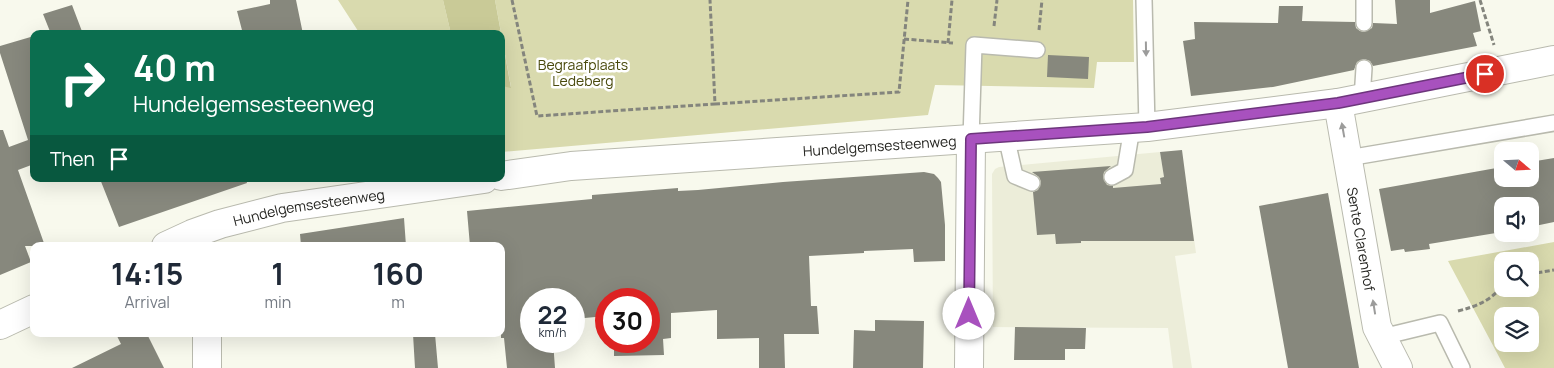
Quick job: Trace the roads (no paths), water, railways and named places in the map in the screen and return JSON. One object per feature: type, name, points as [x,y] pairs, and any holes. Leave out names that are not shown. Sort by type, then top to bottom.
[{"type":"main road","name":"Hundelgemsesteenweg","points":[[505,175],[571,166],[1140,128],[1350,101],[1554,60]]},
{"type":"main road","name":"Sente Clarenhof","points":[[1350,101],[1348,158],[1377,327],[1398,368]]},
{"type":"main road","points":[[968,368],[971,139]]},
{"type":"main road","name":"Hundelgemsesteenweg","points":[[194,240],[220,224],[282,208],[463,182]]},
{"type":"main road","points":[[0,325],[30,311]]},
{"type":"main road","points":[[207,337],[207,368]]},
{"type":"lane","points":[[1112,177],[1125,170],[1140,128],[1144,0]]},
{"type":"lane","points":[[1364,0],[1364,23]]},
{"type":"lane","points":[[971,139],[974,45],[1037,50]]},
{"type":"lane","points":[[1350,101],[1364,68]]},
{"type":"lane","points":[[1348,158],[1554,123]]},
{"type":"lane","points":[[1006,136],[1015,176],[1032,183]]},
{"type":"lane","points":[[1382,337],[1440,323],[1462,368]]},
{"type":"park label","name":"Begraafplaats Ledeberg","points":[[583,72]]}]
